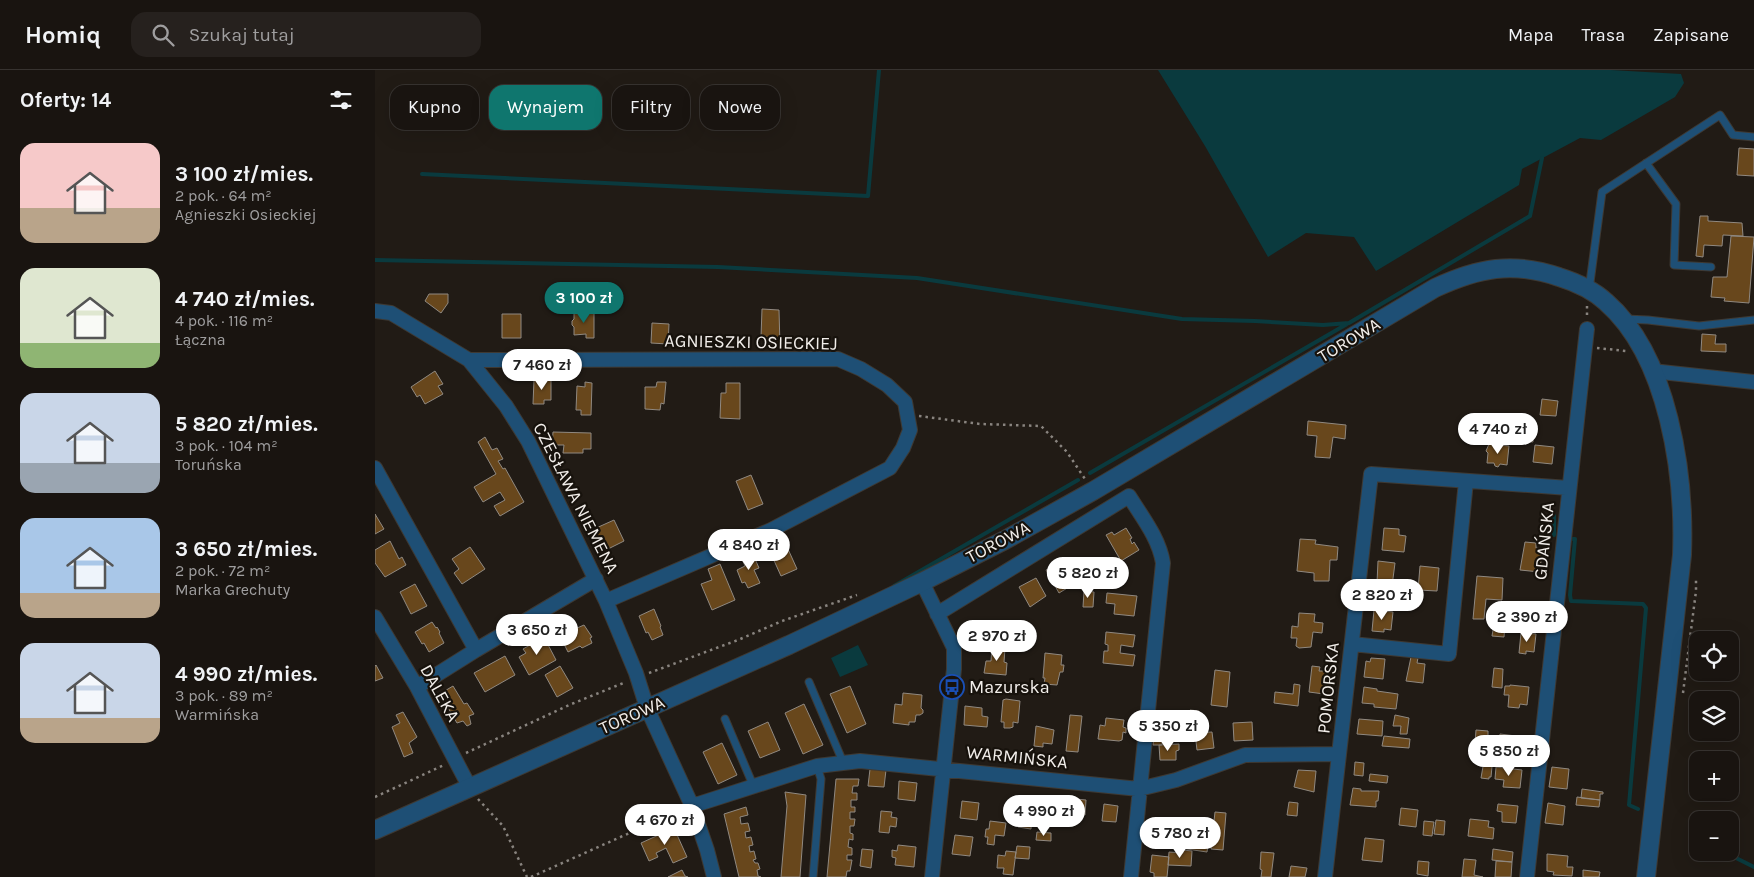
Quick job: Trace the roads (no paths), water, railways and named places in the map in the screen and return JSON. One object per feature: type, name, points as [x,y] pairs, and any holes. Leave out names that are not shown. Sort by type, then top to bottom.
[{"type":"street","name":"TOROWA","points":[[375,830],[789,645],[921,582],[1005,540],[1093,491],[1435,288],[1461,276],[1492,269],[1509,268],[1546,272],[1569,280],[1605,301],[1623,319],[1637,338],[1653,371],[1673,440],[1680,484],[1683,527],[1680,577],[1646,877]]},
{"type":"street","name":"CZESŁAWA NIEMENA","points":[[375,311],[391,313],[469,360],[507,406],[528,441],[606,601],[647,708],[691,806],[707,850],[714,877]]},
{"type":"street","name":"GDAŃSKA","points":[[1527,877],[1587,329]]},
{"type":"street","name":"AGNIESZKI OSIECKIEJ","points":[[469,360],[838,359],[861,369],[887,385],[905,402],[910,430],[903,448],[890,468],[771,530],[606,601]]},
{"type":"street","points":[[1653,371],[1754,382]]},
{"type":"street","points":[[375,468],[476,650]]},
{"type":"street","name":"POMORSKA","points":[[1325,877],[1371,474],[1466,481]]},
{"type":"street","points":[[1352,644],[1449,654],[1466,481],[1569,488]]},
{"type":"street","points":[[937,614],[1129,496],[1155,539],[1162,554],[1163,563],[1131,877]]},
{"type":"street","points":[[417,687],[596,579]]},
{"type":"street","points":[[921,582],[954,648],[954,669],[932,877]]},
{"type":"street","name":"DALEKA","points":[[375,617],[417,687],[470,788]]},
{"type":"street","name":"WARMIŃSKA","points":[[691,806],[817,766],[843,762],[860,761],[1139,789],[1176,780],[1245,754],[1339,754]]},
{"type":"lane","points":[[1589,290],[1602,192],[1720,115],[1733,136],[1754,137]]},
{"type":"lane","points":[[1646,163],[1676,204],[1674,265],[1711,267]]},
{"type":"lane","points":[[1623,319],[1699,326],[1754,320]]},
{"type":"lane","points":[[809,682],[843,762]]},
{"type":"lane","points":[[725,719],[753,785]]},
{"type":"lane","points":[[813,877],[821,779],[817,766]]},
{"type":"water","points":[[1158,70],[1611,70],[1681,74],[1684,83],[1675,97],[1601,140],[1580,138],[1522,169],[1519,185],[1376,271],[1354,237],[1306,233],[1268,257],[1205,146]]},
{"type":"water","points":[[858,645],[868,665],[840,677],[831,658]]},
{"type":"waterway","points":[[422,174],[868,196],[879,70]]},
{"type":"waterway","points":[[375,260],[718,267],[917,278],[1182,319],[1323,325],[1349,323],[1530,216],[1542,158]]},
{"type":"waterway","points":[[1090,473],[1347,324]]},
{"type":"waterway","points":[[894,586],[1078,480]]},
{"type":"waterway","points":[[1554,516],[1554,535]]},
{"type":"waterway","points":[[1573,539],[1575,539],[1571,601],[1643,604],[1646,608],[1629,805],[1638,809]]},
{"type":"waterway","points":[[1739,860],[1754,867]]},
{"type":"place","name":"Mazurska","points":[[952,687]]}]
